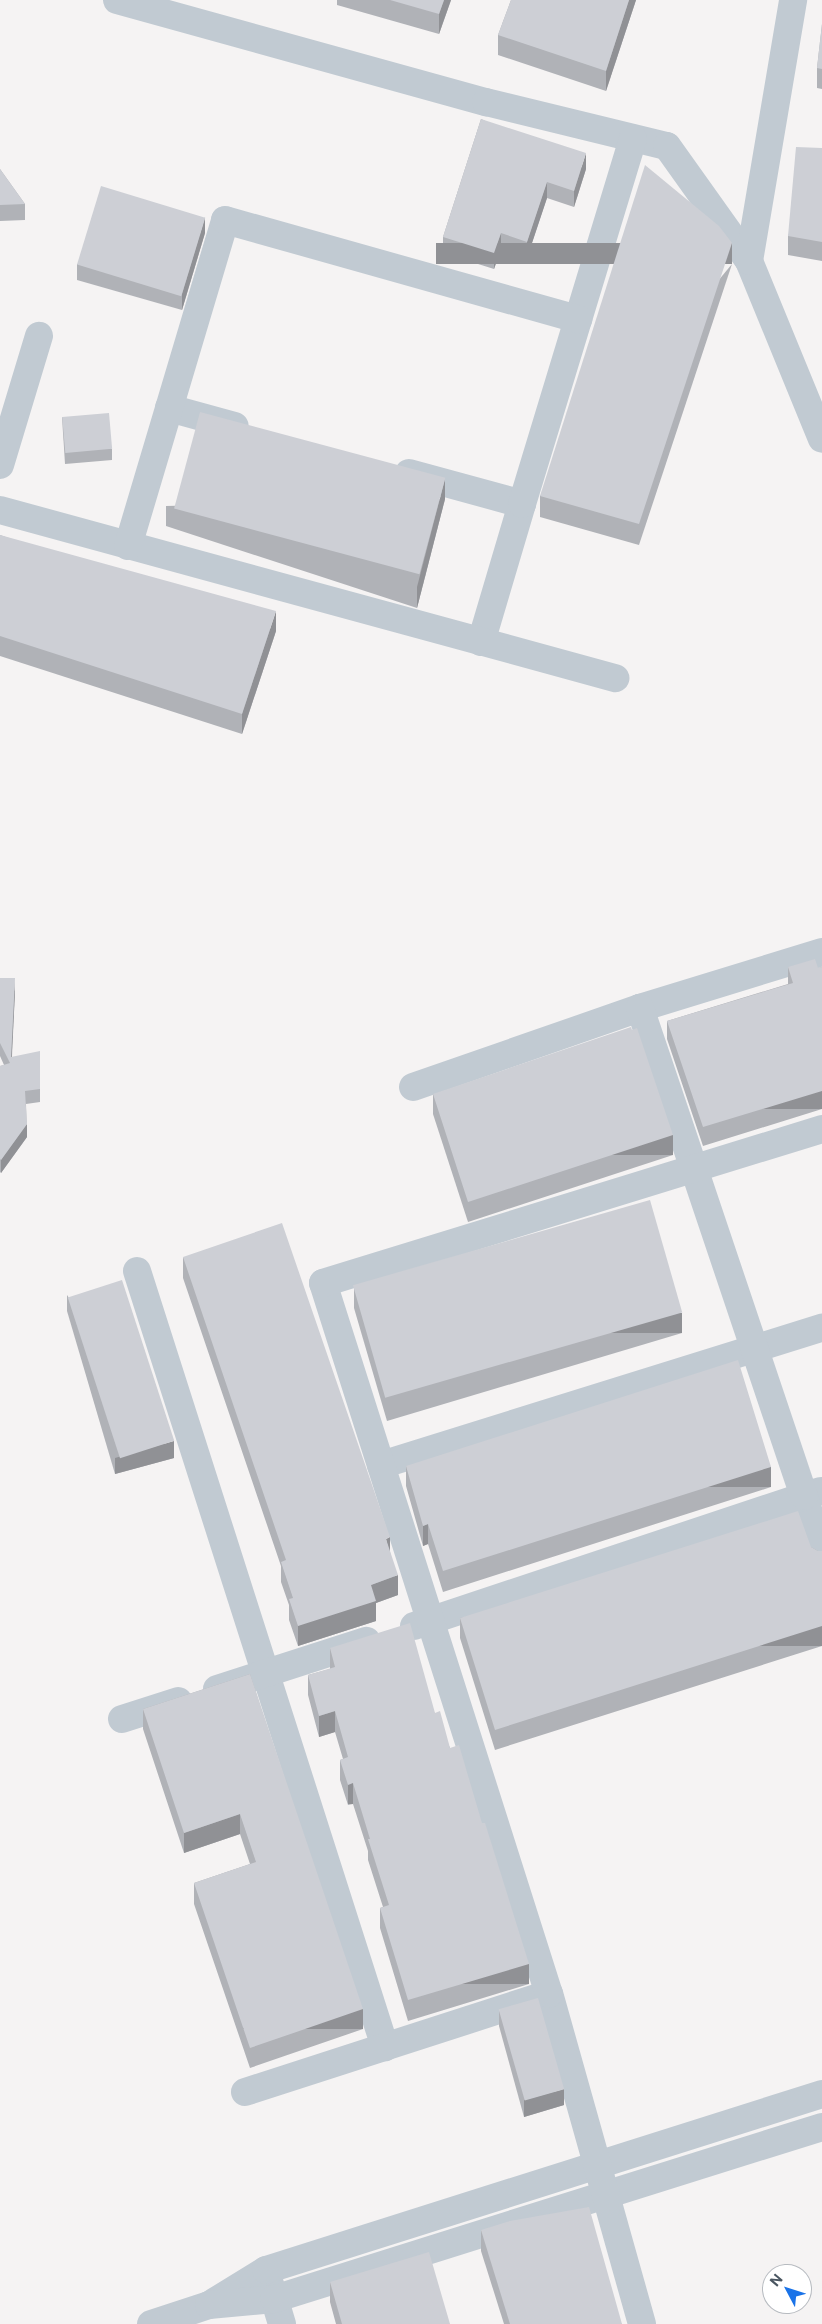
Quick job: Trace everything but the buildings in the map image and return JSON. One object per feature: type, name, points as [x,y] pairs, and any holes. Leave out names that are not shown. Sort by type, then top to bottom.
[{"type":"street","points":[[117,0],[486,102],[667,146],[749,261],[822,440]]},
{"type":"street","points":[[749,261],[793,0]]},
{"type":"street","points":[[481,642],[633,138]]},
{"type":"street","points":[[128,546],[225,220],[578,319]]},
{"type":"street","points":[[0,465],[39,336]]},
{"type":"street","points":[[169,408],[255,431]]},
{"type":"street","points":[[388,468],[522,504]]},
{"type":"street","points":[[0,510],[616,678]]},
{"type":"street","points":[[413,1087],[640,1008],[822,952]]},
{"type":"street","points":[[640,1008],[755,1349],[813,1493],[822,1556]]},
{"type":"street","points":[[642,2324],[549,1994],[323,1282],[822,1129]]},
{"type":"street","points":[[137,1271],[385,2047]]},
{"type":"street","points":[[381,1465],[822,1328]]},
{"type":"street","points":[[122,1719],[430,1620],[813,1493]]},
{"type":"street","points":[[245,2092],[549,1994]]},
{"type":"street","points":[[151,2324],[209,2305],[266,2270],[822,2094]]},
{"type":"street","points":[[209,2305],[278,2312],[605,2195],[822,2127]]},
{"type":"street","points":[[266,2270],[278,2312]]}]
